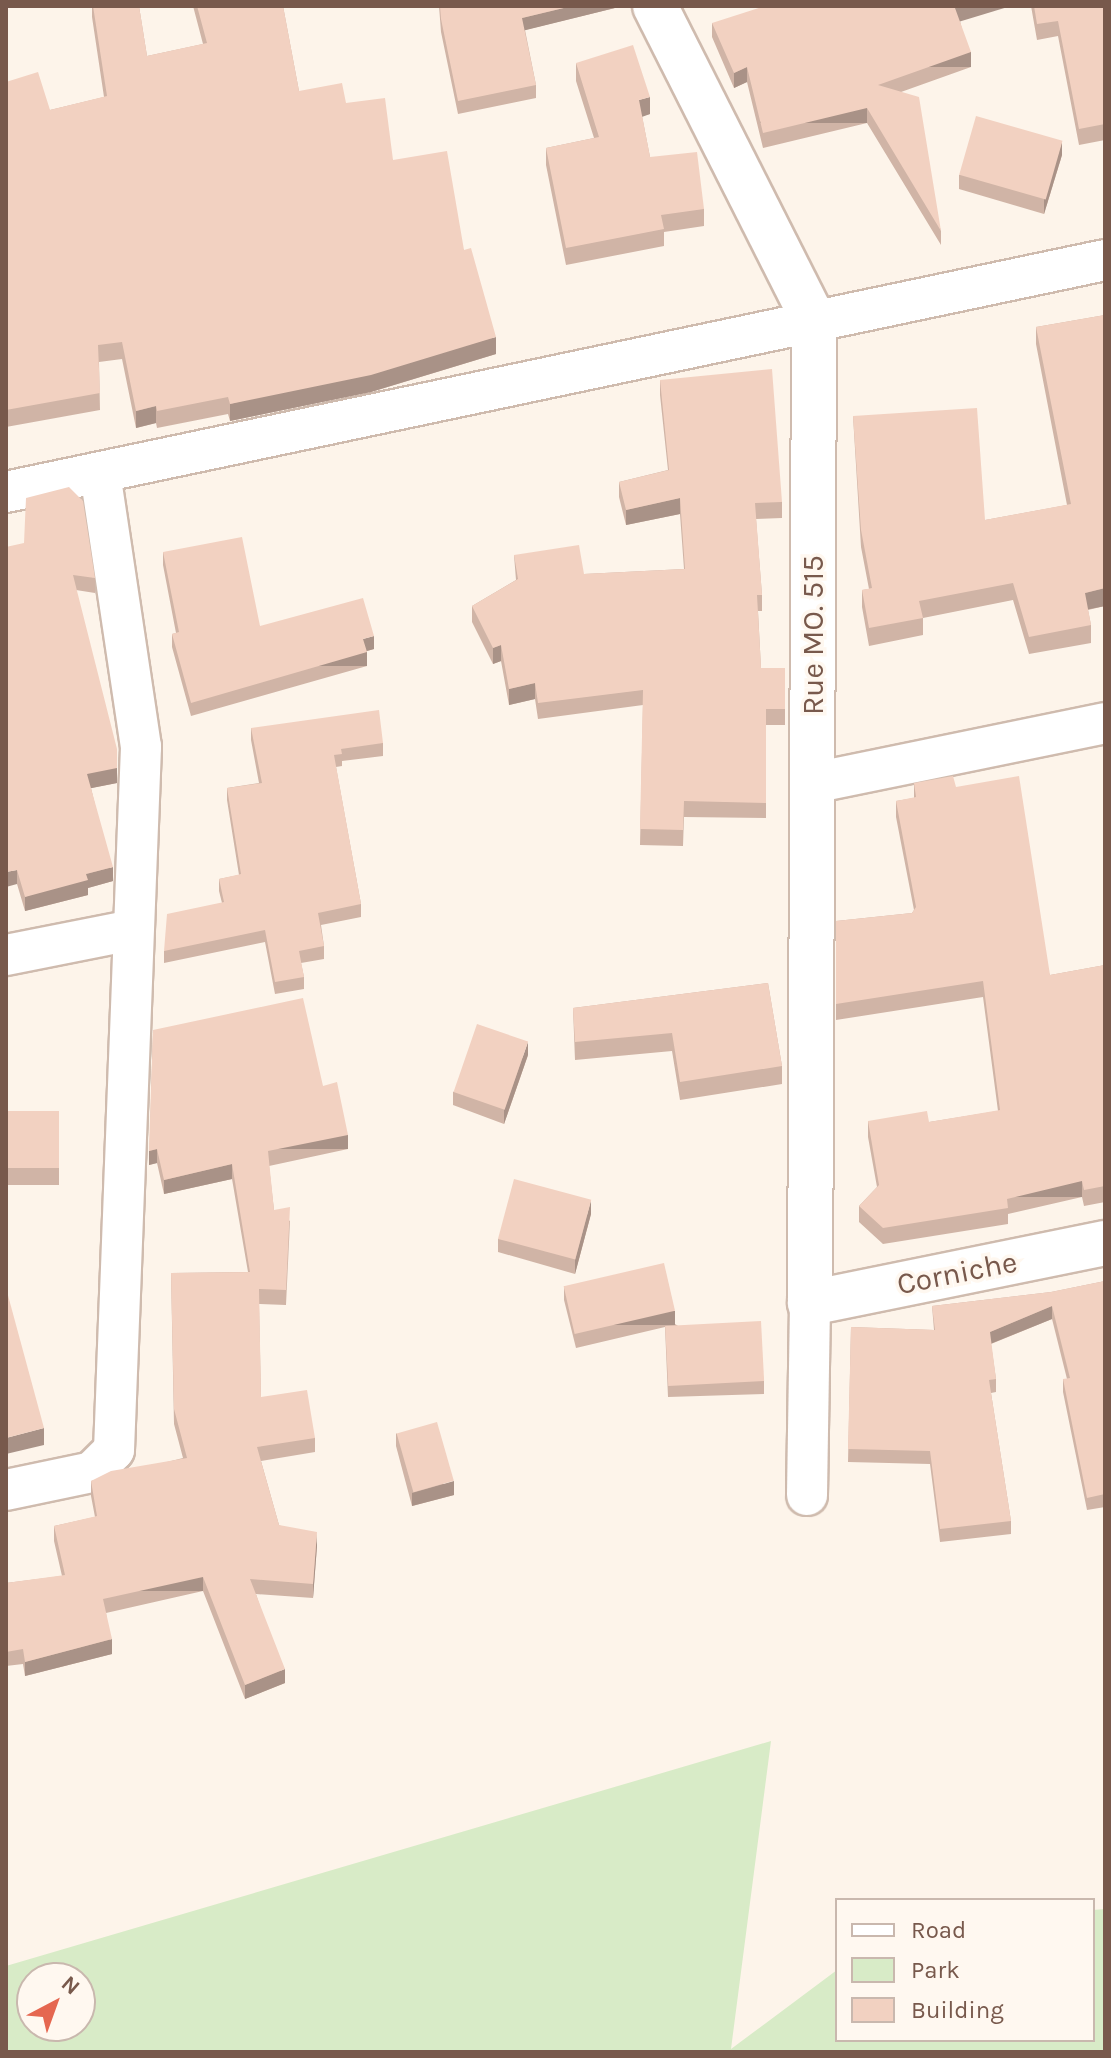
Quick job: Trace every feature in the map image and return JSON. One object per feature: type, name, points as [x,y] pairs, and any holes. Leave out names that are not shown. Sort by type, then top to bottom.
[{"type":"street","name":"Rue MO. 515","points":[[655,6],[814,321],[810,1303]]},
{"type":"street","points":[[6,492],[1105,260]]},
{"type":"street","points":[[6,1490],[92,1472],[114,1450],[141,747],[100,473]]},
{"type":"street","points":[[813,783],[1105,723]]},
{"type":"street","points":[[6,955],[132,930]]},
{"type":"street","name":"Corniche","points":[[810,1303],[1105,1243]]},
{"type":"street","points":[[807,1495],[810,1303]]},
{"type":"green space","points":[[771,1741],[731,2049],[835,1971],[835,2042],[1095,2042],[1095,1910],[1105,1909],[1105,2052],[6,2052],[6,1966],[16,1963],[16,2042],[96,2042],[96,1962],[20,1962]]},
{"type":"building","points":[[93,6],[139,6],[147,56],[207,43],[197,6],[283,6],[299,91],[342,83],[346,103],[385,98],[393,160],[447,151],[464,250],[471,248],[496,337],[371,375],[230,404],[228,397],[157,411],[156,406],[136,411],[122,342],[98,345],[100,393],[6,410],[6,82],[38,72],[50,110],[107,96]]},
{"type":"building","points":[[440,6],[572,6],[522,18],[536,85],[458,101]]},
{"type":"building","points":[[765,6],[962,6],[955,8],[971,52],[878,85],[919,97],[941,231],[867,108],[763,133],[747,67],[734,73],[712,23]]},
{"type":"building","points":[[1034,6],[1105,6],[1105,124],[1079,129],[1058,21],[1037,24]]},
{"type":"building","points":[[633,45],[650,97],[639,100],[650,157],[697,152],[704,209],[661,215],[664,229],[566,248],[546,148],[599,137],[576,63]]},
{"type":"building","points":[[976,116],[1063,141],[1046,199],[959,175]]},
{"type":"building","points":[[1105,315],[1105,588],[1085,593],[1091,625],[1029,637],[1013,583],[919,601],[923,618],[869,628],[862,590],[872,588],[861,530],[853,416],[977,408],[985,520],[1071,504],[1036,327]]},
{"type":"building","points":[[772,369],[782,502],[755,503],[762,595],[757,595],[761,668],[785,668],[785,709],[766,709],[766,803],[684,801],[683,830],[640,829],[643,690],[538,703],[535,683],[509,689],[501,645],[493,648],[472,606],[518,579],[514,555],[579,545],[584,574],[685,569],[680,498],[626,510],[619,482],[669,470],[660,380]]},
{"type":"building","points":[[69,487],[83,501],[95,578],[73,575],[117,749],[117,768],[87,774],[113,867],[86,874],[88,880],[25,897],[17,870],[6,872],[6,547],[24,543],[26,498]]},
{"type":"building","points":[[242,537],[260,626],[363,598],[374,636],[363,639],[367,652],[191,703],[172,634],[179,632],[163,552]]},
{"type":"building","points":[[379,710],[383,743],[341,749],[342,754],[334,755],[361,904],[318,913],[324,946],[299,951],[304,977],[275,982],[265,930],[164,951],[167,914],[224,902],[219,879],[241,874],[227,788],[262,783],[251,728]]},
{"type":"building","points":[[953,776],[956,787],[1019,776],[1050,975],[1105,965],[1105,1186],[1084,1190],[1082,1181],[1007,1199],[1008,1208],[883,1228],[859,1206],[879,1185],[868,1121],[927,1111],[929,1122],[1000,1110],[983,981],[836,1004],[836,921],[912,913],[916,907],[896,801],[916,797],[914,783]]},
{"type":"building","points":[[768,983],[782,1066],[680,1082],[672,1033],[575,1042],[573,1008]]},
{"type":"building","points":[[303,998],[323,1086],[337,1082],[348,1135],[268,1151],[274,1210],[290,1207],[286,1290],[259,1289],[261,1397],[307,1390],[315,1438],[257,1447],[279,1525],[317,1532],[313,1584],[250,1579],[285,1669],[245,1685],[203,1577],[103,1599],[112,1639],[25,1662],[23,1649],[6,1652],[6,1583],[65,1575],[54,1526],[97,1516],[91,1481],[111,1471],[187,1458],[174,1409],[171,1273],[250,1272],[232,1164],[164,1180],[157,1149],[149,1151],[153,1030]]},
{"type":"building","points":[[477,1024],[528,1042],[505,1110],[454,1092]]},
{"type":"building","points":[[6,1111],[59,1111],[59,1168],[6,1168]]},
{"type":"building","points":[[514,1179],[591,1200],[575,1260],[498,1239]]},
{"type":"building","points":[[664,1263],[675,1311],[575,1334],[564,1286]]},
{"type":"building","points":[[1105,1281],[1105,1494],[1087,1498],[1063,1379],[1070,1378],[1052,1306],[990,1332],[996,1379],[989,1380],[1011,1521],[940,1529],[930,1451],[848,1449],[851,1327],[935,1330],[932,1306],[1051,1292]]},
{"type":"building","points":[[6,1288],[44,1428],[6,1438]]},
{"type":"building","points":[[761,1321],[764,1381],[668,1386],[665,1326]]},
{"type":"building","points":[[437,1422],[454,1481],[413,1492],[397,1434]]}]
